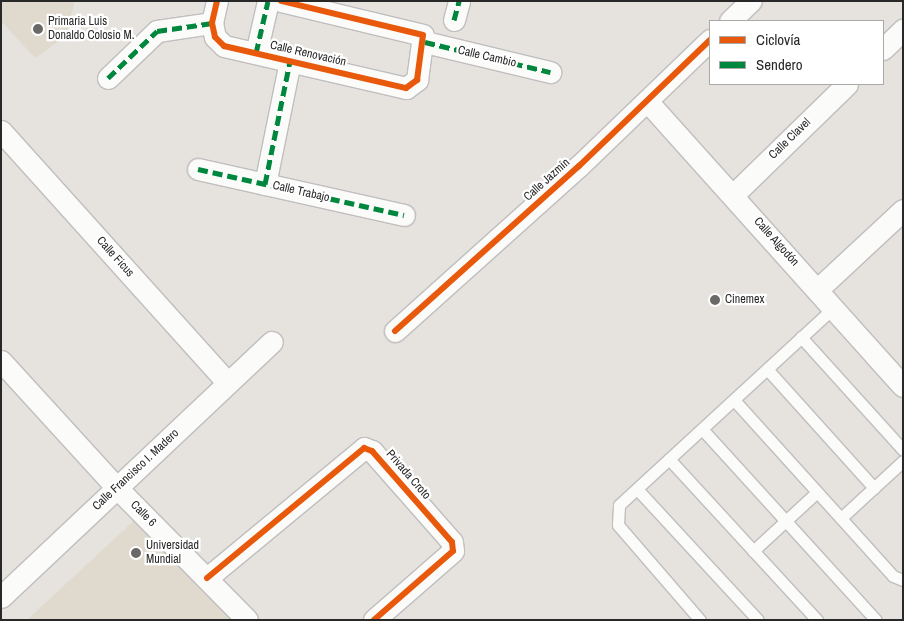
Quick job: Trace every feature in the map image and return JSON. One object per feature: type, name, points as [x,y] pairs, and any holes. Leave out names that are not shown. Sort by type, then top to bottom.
[{"type":"street","points":[[108,78],[157,31],[212,23],[217,1]]},
{"type":"street","points":[[256,53],[268,1]]},
{"type":"street","name":"Calle Cambio","points":[[282,1],[417,32],[425,42],[550,72]]},
{"type":"street","points":[[731,20],[751,1]]},
{"type":"street","name":"Calle Renovación","points":[[212,23],[215,37],[224,46],[413,86],[425,42]]},
{"type":"street","points":[[884,48],[903,30]]},
{"type":"street","name":"Calle Jazmín","points":[[395,331],[647,101],[709,41]]},
{"type":"street","points":[[265,184],[290,61]]},
{"type":"street","name":"Calle Clavel","points":[[733,195],[846,85]]},
{"type":"street","name":"Calle Algodón","points":[[647,101],[818,289],[903,386]]},
{"type":"street","name":"Calle Ficus","points":[[1,131],[228,383]]},
{"type":"street","name":"Calle Trabajo","points":[[198,169],[404,215]]},
{"type":"street","points":[[818,289],[903,210]]},
{"type":"street","name":"Calle Francisco I. Madero","points":[[1,597],[272,342]]},
{"type":"street","name":"Calle 6","points":[[1,361],[117,488],[247,620]]},
{"type":"street","name":"Privada Croto","points":[[207,578],[364,448],[372,451],[452,542],[453,551],[374,620]]},
{"type":"lane","points":[[700,620],[618,525],[619,505],[834,307]]},
{"type":"lane","points":[[801,337],[903,450]]},
{"type":"lane","points":[[767,369],[874,488]]},
{"type":"lane","points":[[734,400],[893,576],[903,580]]},
{"type":"lane","points":[[702,428],[876,620]]},
{"type":"lane","points":[[669,459],[817,620]]},
{"type":"lane","points":[[841,518],[903,462]]},
{"type":"lane","points":[[637,489],[758,620]]},
{"type":"lane","points":[[753,551],[817,492]]},
{"type":"shaded area","name":"Primaria Luis Donaldo Colosio M.","points":[[1,1],[75,1],[66,36],[35,58],[1,21]]},
{"type":"shaded area","name":"Universidad Mundial","points":[[138,517],[237,620],[27,620]]},
{"type":"marked path","points":[[256,53],[268,1]]},
{"type":"marked path","points":[[454,20],[459,1]]},
{"type":"marked path","points":[[108,78],[157,31],[212,23]]},
{"type":"marked path","points":[[425,42],[550,72]]},
{"type":"marked path","points":[[265,184],[290,61]]},
{"type":"marked path","points":[[198,169],[404,215]]},
{"type":"cycle path","points":[[217,1],[212,23],[215,37],[224,46],[406,88],[417,80],[423,35],[281,1]]},
{"type":"cycle path","points":[[395,331],[579,166],[709,41]]},
{"type":"cycle path","points":[[207,578],[364,448],[372,451],[452,542],[453,551],[374,620]]},
{"type":"place","name":"Primaria Luis Donaldo Colosio M.","points":[[38,29]]},
{"type":"place","name":"Cinemex","points":[[715,300]]},
{"type":"place","name":"Universidad Mundial","points":[[136,553]]}]
